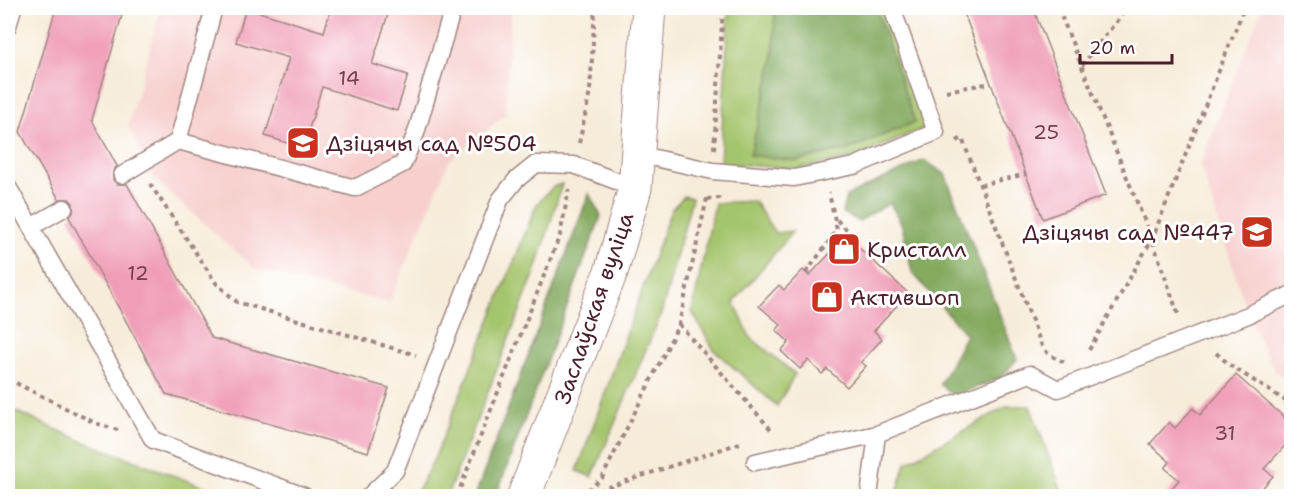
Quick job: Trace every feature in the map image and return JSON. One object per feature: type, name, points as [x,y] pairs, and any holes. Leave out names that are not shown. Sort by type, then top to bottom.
[{"type":"main road","name":"Заслаўская вуліца","points":[[524,496],[612,269],[635,188],[649,8]]},
{"type":"lane","points":[[8,26],[13,8]]},
{"type":"lane","points":[[122,175],[178,141],[214,8]]},
{"type":"lane","points":[[178,141],[355,188],[381,178],[403,165],[416,133],[453,8]]},
{"type":"lane","points":[[637,154],[713,171],[794,178],[854,166],[936,132],[892,8]]},
{"type":"lane","points":[[369,496],[394,471],[500,200],[516,180],[536,164],[574,165],[635,188]]},
{"type":"lane","points":[[8,187],[153,440],[304,496]]},
{"type":"lane","points":[[31,227],[64,208]]},
{"type":"lane","points":[[755,462],[877,434],[1030,374],[1058,389],[1196,335],[1292,294]]},
{"type":"lane","points":[[869,496],[877,434]]},
{"type":"path","points":[[457,496],[560,235],[590,92],[595,8]]},
{"type":"path","points":[[581,496],[602,478],[679,324],[713,171],[723,8]]},
{"type":"path","points":[[1058,8],[1152,238],[1182,324],[1231,366],[1292,405]]},
{"type":"path","points":[[1082,66],[1127,8]]},
{"type":"path","points":[[1086,354],[1152,238],[1244,8]]},
{"type":"path","points":[[946,91],[991,83]]},
{"type":"path","points":[[951,143],[962,138],[1041,344],[1048,354],[1070,365]]},
{"type":"path","points":[[138,166],[216,283],[237,302],[437,361]]},
{"type":"path","points":[[980,185],[1026,174]]},
{"type":"path","points":[[806,273],[837,230],[837,220],[827,187]]},
{"type":"path","points":[[707,199],[728,197]]},
{"type":"path","points":[[837,220],[847,230],[849,239]]},
{"type":"path","points":[[679,324],[773,432]]},
{"type":"path","points":[[8,379],[95,423],[153,440]]},
{"type":"path","points":[[762,435],[773,432]]},
{"type":"path","points":[[755,462],[773,432]]},
{"type":"path","points":[[581,496],[751,439]]},
{"type":"shaded area","name":"Дзіцячы сад №504","points":[[161,8],[511,8],[505,115],[449,161],[389,303],[255,269],[154,179],[128,126]]},
{"type":"shaded area","name":"Дзіцячы сад №447","points":[[1262,8],[1291,8],[1291,382],[1275,372],[1248,315],[1200,165]]},
{"type":"green space","points":[[729,8],[884,8],[927,127],[854,158],[796,169],[720,163]]},
{"type":"green space","points":[[775,8],[876,8],[915,122],[850,149],[796,161],[750,155],[773,61]]},
{"type":"green space","points":[[924,160],[945,174],[1017,359],[1001,378],[954,396],[940,384],[966,335],[912,272],[902,225],[890,203],[859,221],[842,213],[846,196]]},
{"type":"green space","points":[[562,184],[537,267],[447,496],[415,496],[435,457],[537,204],[553,187]]},
{"type":"green space","points":[[589,194],[601,216],[496,496],[475,496]]},
{"type":"green space","points":[[684,196],[692,198],[661,314],[592,477],[577,471],[671,210]]},
{"type":"green space","points":[[754,201],[775,233],[793,231],[734,302],[750,337],[795,374],[777,406],[714,350],[692,312],[715,203]]},
{"type":"green space","points":[[1007,406],[1030,406],[1061,489],[1046,496],[896,496],[906,463]]},
{"type":"green space","points":[[8,408],[80,440],[228,496],[16,496],[8,494]]},
{"type":"building","points":[[56,8],[124,8],[92,120],[117,166],[113,171],[113,180],[117,184],[127,184],[212,338],[389,388],[368,452],[166,394],[69,217],[73,213],[73,203],[69,199],[59,199],[20,132]]},
{"type":"building","points":[[246,8],[324,32],[331,8],[390,8],[372,64],[408,75],[397,111],[322,87],[303,148],[265,136],[289,58],[236,42]]},
{"type":"building","points":[[962,8],[1033,8],[1106,195],[1043,219]]},
{"type":"building","points":[[846,236],[908,293],[874,331],[882,339],[861,362],[866,366],[847,387],[827,369],[822,374],[808,360],[800,369],[781,351],[789,342],[776,330],[781,325],[759,306],[779,285],[784,290],[803,270],[809,276]]},
{"type":"building","points":[[1236,375],[1292,424],[1292,438],[1264,469],[1273,476],[1255,496],[1165,496],[1179,480],[1165,468],[1170,462],[1150,444],[1169,422],[1175,428],[1193,408],[1200,415]]},
{"type":"place","name":"Дзіцячы сад №504","points":[[303,143]]},
{"type":"place","name":"Дзіцячы сад №447","points":[[1257,232]]},
{"type":"place","name":"Кристалл","points":[[844,249]]},
{"type":"place","name":"Актившоп","points":[[827,297]]}]
